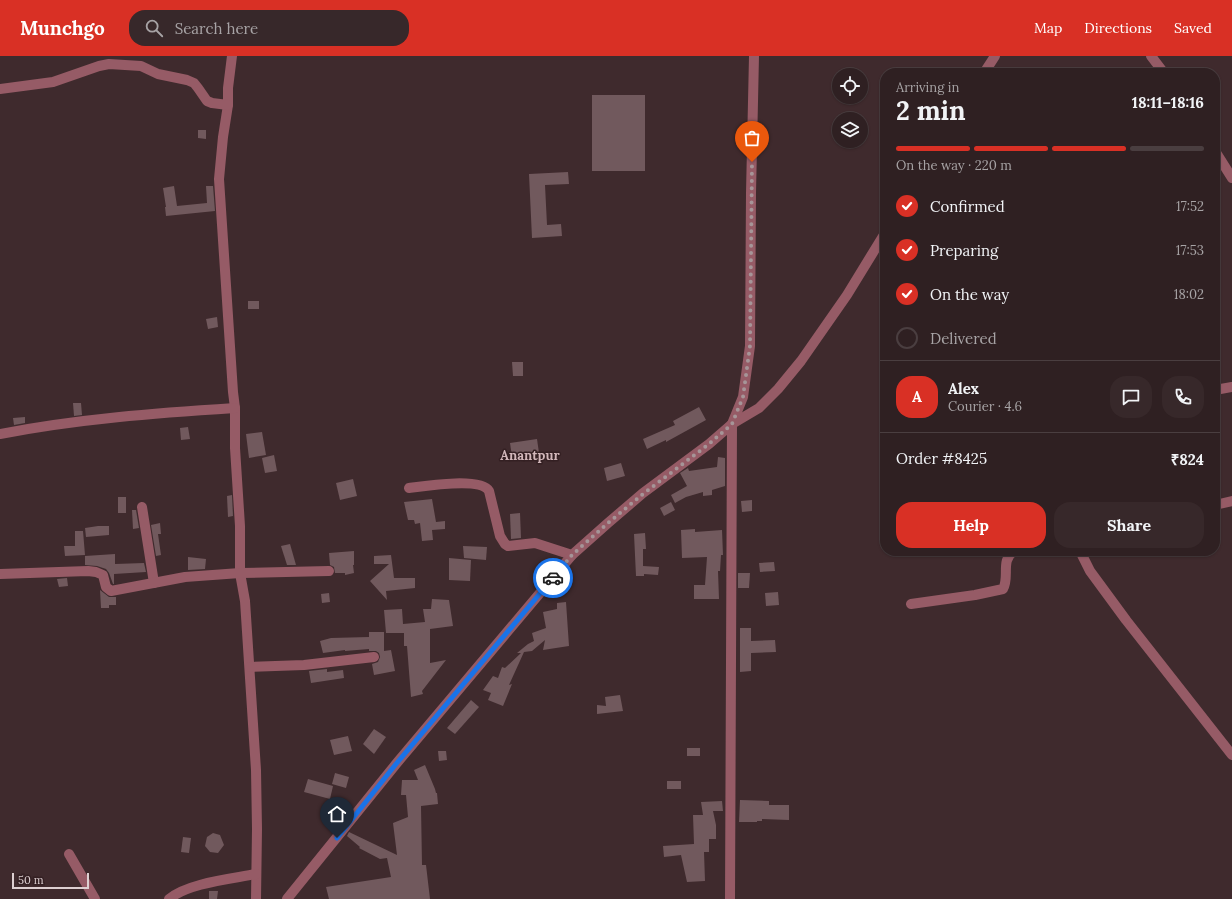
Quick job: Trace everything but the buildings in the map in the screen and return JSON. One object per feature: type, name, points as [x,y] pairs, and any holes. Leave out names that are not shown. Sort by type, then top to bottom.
[{"type":"street","points":[[232,56],[219,179],[235,408],[234,448],[240,526],[240,573],[245,602],[256,770],[256,899]]},
{"type":"street","points":[[730,899],[732,424],[743,397],[750,346],[754,56]]},
{"type":"street","points":[[987,68],[995,56]]},
{"type":"street","points":[[1151,56],[1160,68]]},
{"type":"street","points":[[0,89],[53,82],[109,64],[141,66],[158,74],[187,80],[194,83],[207,101],[228,105]]},
{"type":"street","points":[[1220,159],[1232,178]]},
{"type":"street","points":[[287,899],[396,764],[572,555],[643,494],[709,444],[732,424],[759,408],[778,389],[801,361],[847,295],[880,241]]},
{"type":"street","points":[[1220,389],[1232,387]]},
{"type":"street","points":[[0,434],[111,417],[235,408]]},
{"type":"street","points":[[409,488],[469,483],[483,485],[488,491],[500,536],[505,544],[508,546],[535,543],[572,555]]},
{"type":"street","points":[[1220,504],[1232,501]]},
{"type":"street","points":[[142,507],[154,583]]},
{"type":"street","points":[[911,604],[975,595],[1003,589],[1005,585],[1006,564],[1009,556]]},
{"type":"street","points":[[1082,556],[1090,571],[1126,620],[1232,755]]},
{"type":"street","points":[[0,574],[68,571],[96,572],[104,575],[106,586],[111,591],[185,577],[240,573],[329,571]]},
{"type":"street","points":[[250,667],[304,665],[374,656]]},
{"type":"street","points":[[69,854],[95,899]]},
{"type":"street","points":[[169,899],[175,894],[191,887],[256,874]]},
{"type":"way so far","points":[[553,578],[572,555],[608,523],[643,494],[709,444],[732,424],[743,397],[750,346],[752,162]]},
{"type":"district","name":"Anantpur","points":[[530,455]]},
{"type":"route","points":[[337,838],[396,764],[553,578]]}]
